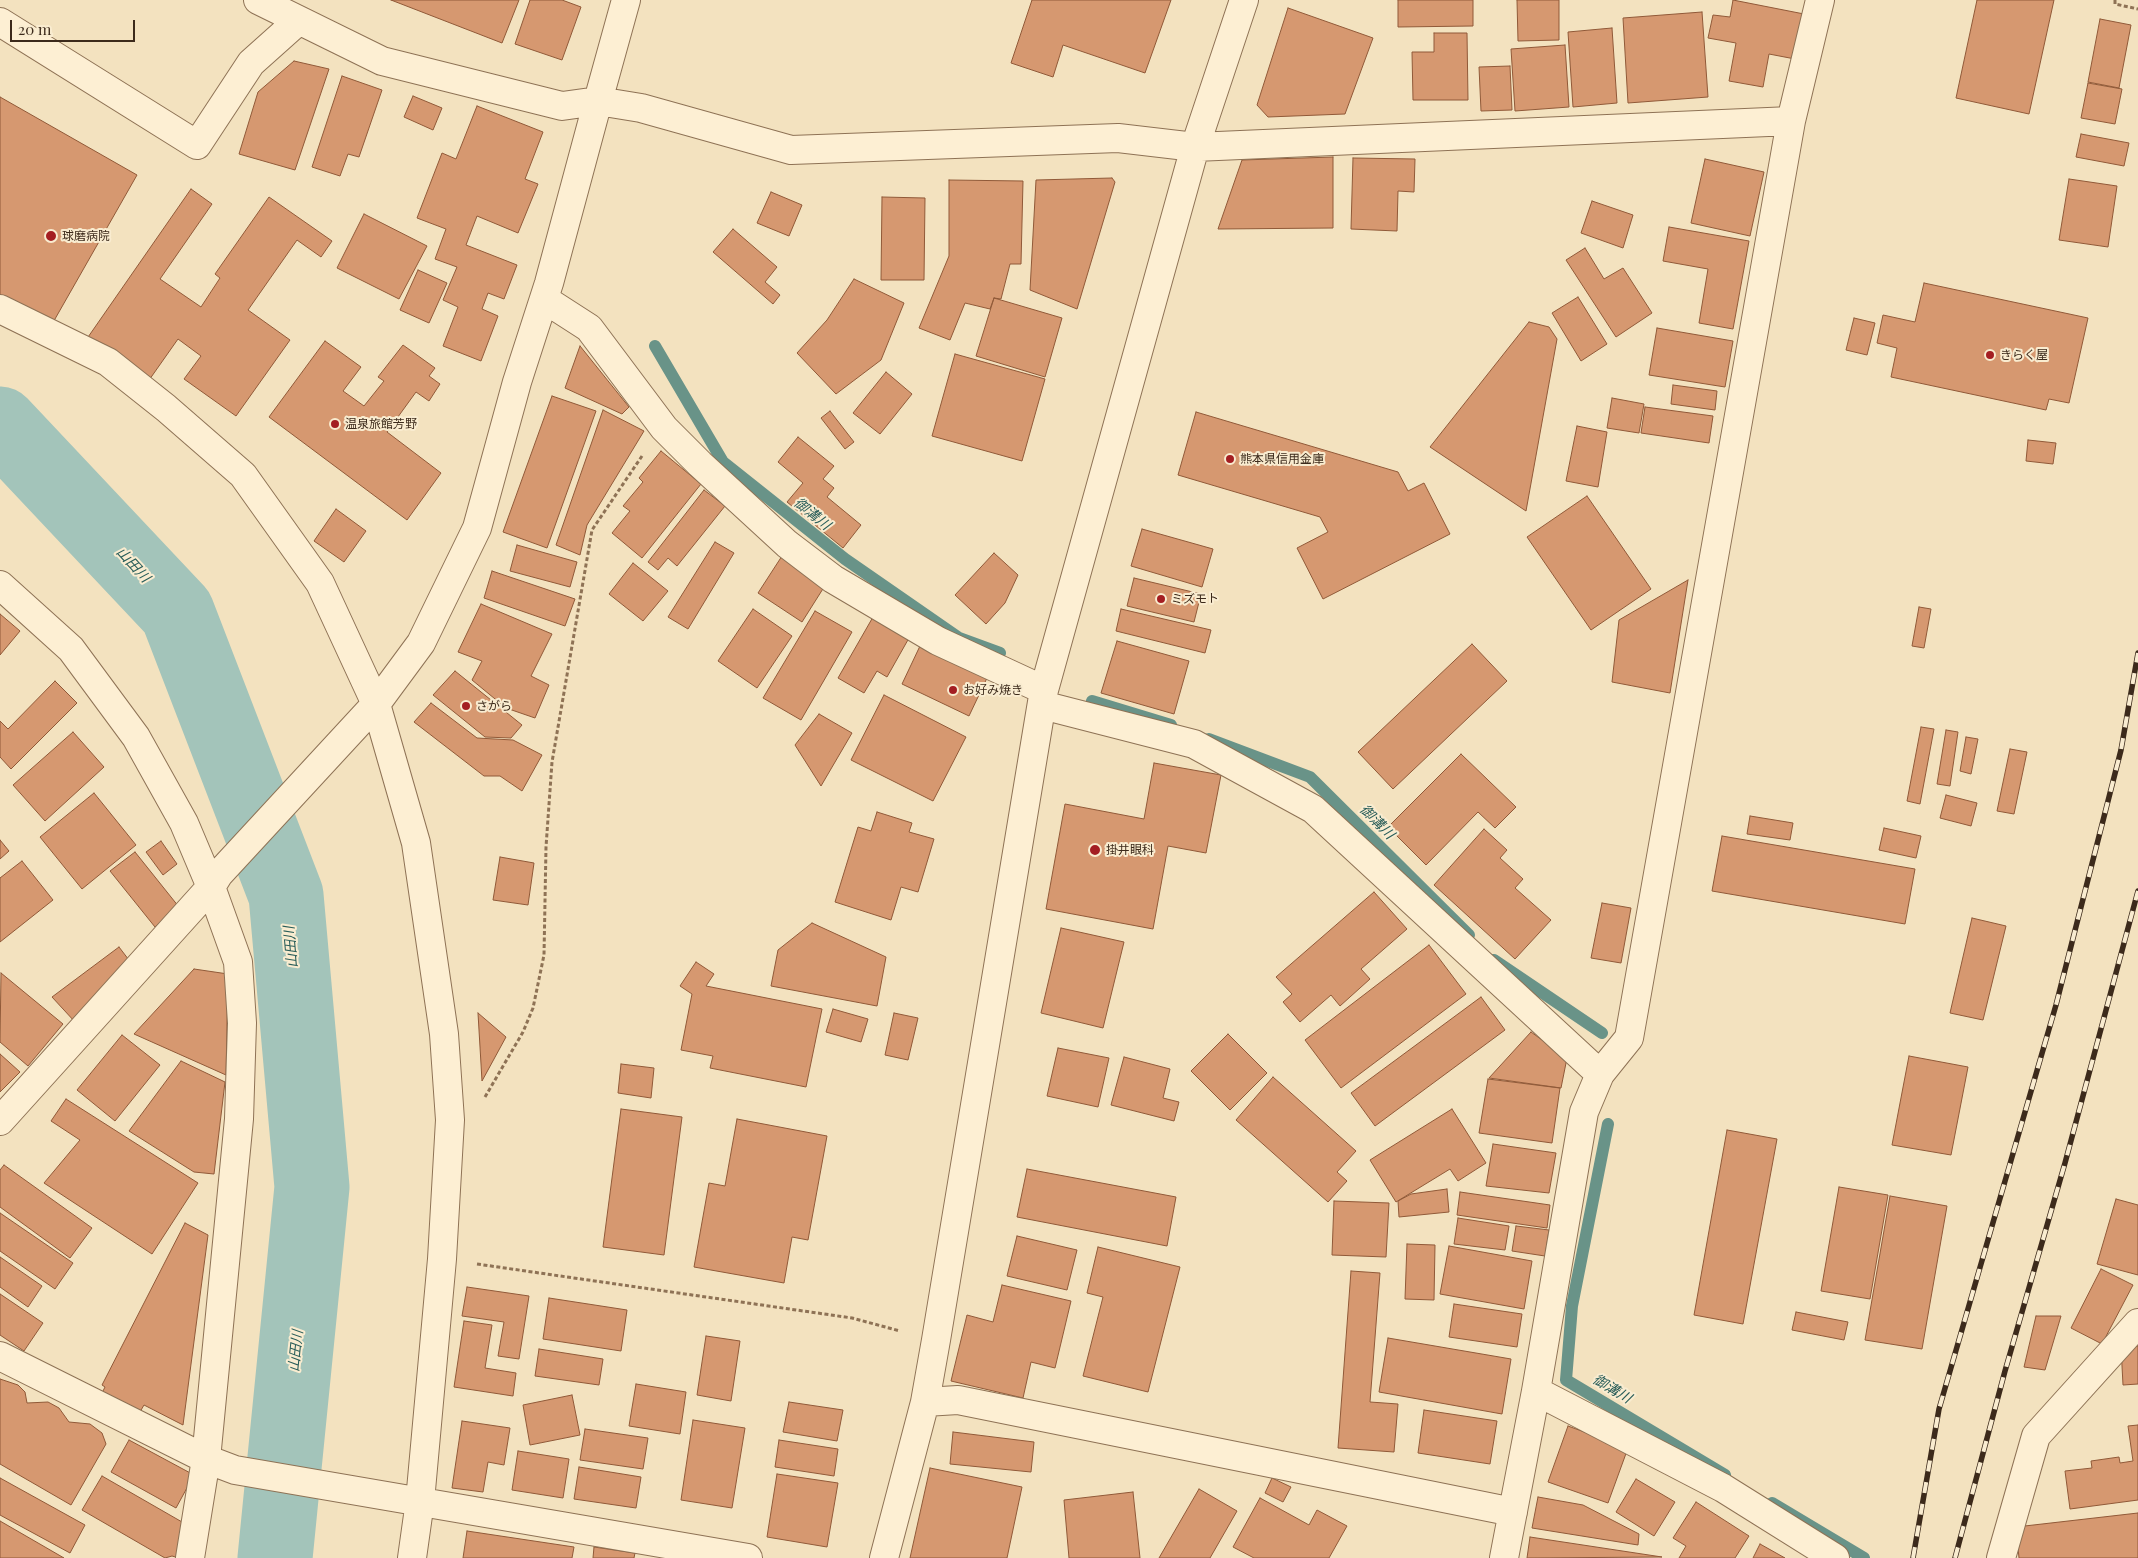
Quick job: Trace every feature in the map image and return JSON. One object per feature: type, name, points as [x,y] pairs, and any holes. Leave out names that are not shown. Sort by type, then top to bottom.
[{"type":"street","points":[[258,0],[382,61],[562,106],[598,102],[641,108],[791,150],[1118,138],[1195,147],[1791,121]]},
{"type":"street","points":[[0,1121],[376,704],[421,643],[477,528],[517,382],[544,299],[626,0]]},
{"type":"street","points":[[884,1558],[925,1402],[1043,698],[1195,147],[1244,0]]},
{"type":"street","points":[[1504,1558],[1536,1391],[1584,1112],[1600,1074],[1630,1038],[1791,121],[1820,0]]},
{"type":"street","points":[[0,22],[196,145],[250,63],[298,21]]},
{"type":"street","points":[[544,299],[589,328],[664,428],[787,544],[833,579],[938,641],[1043,698],[1194,744],[1313,809],[1600,1074]]},
{"type":"street","points":[[0,309],[108,362],[166,408],[243,475],[320,584],[376,704],[416,843],[444,1034],[450,1120],[442,1259],[410,1500],[412,1558]]},
{"type":"street","points":[[0,585],[71,649],[136,737],[215,881],[238,962],[242,1023],[239,1119],[206,1459],[190,1558]]},
{"type":"street","points":[[2002,1558],[2036,1436],[2138,1322]]},
{"type":"street","points":[[0,1356],[206,1459],[235,1470],[748,1558]]},
{"type":"street","points":[[1536,1391],[1723,1488],[1835,1558]]},
{"type":"street","points":[[925,1402],[958,1400],[1513,1512]]},
{"type":"path","points":[[2115,2],[2138,9]]},
{"type":"path","points":[[484,1098],[523,1032],[534,1008],[542,964],[546,847],[552,762],[592,530],[630,471],[664,428]]},
{"type":"path","points":[[442,1259],[852,1318],[936,1340]]},
{"type":"building","points":[[391,0],[519,0],[502,43]]},
{"type":"building","points":[[530,0],[562,0],[581,7],[562,60],[515,44]]},
{"type":"building","points":[[1032,0],[1171,0],[1145,73],[1063,45],[1053,77],[1011,63]]},
{"type":"building","points":[[1398,0],[1473,0],[1473,26],[1398,27]]},
{"type":"building","points":[[1517,0],[1559,0],[1559,40],[1518,41]]},
{"type":"building","points":[[1733,0],[1804,14],[1795,59],[1769,54],[1763,87],[1729,81],[1736,43],[1708,38],[1713,15],[1730,17]]},
{"type":"building","points":[[1977,0],[2054,0],[2029,114],[1956,98]]},
{"type":"building","points":[[1288,8],[1373,38],[1345,114],[1268,117],[1257,105]]},
{"type":"building","points":[[1702,12],[1708,97],[1628,103],[1623,18]]},
{"type":"building","points":[[2100,19],[2131,25],[2119,88],[2088,82]]},
{"type":"building","points":[[1612,28],[1617,103],[1573,107],[1568,32]]},
{"type":"building","points":[[1434,33],[1467,33],[1468,100],[1413,100],[1412,52],[1434,52]]},
{"type":"building","points":[[1565,45],[1569,107],[1515,111],[1511,49]]},
{"type":"building","points":[[294,61],[329,69],[295,170],[239,154],[258,92]]},
{"type":"building","points":[[1510,66],[1512,110],[1481,111],[1479,67]]},
{"type":"building","points":[[342,76],[382,90],[359,157],[348,154],[340,176],[312,167]]},
{"type":"building","points":[[2088,83],[2122,89],[2115,124],[2081,118]]},
{"type":"building","points":[[413,96],[442,108],[433,130],[404,117]]},
{"type":"building","name":"球磨病院","points":[[0,97],[137,175],[51,326],[0,296]]},
{"type":"building","points":[[477,106],[543,132],[525,179],[538,184],[518,233],[477,216],[466,245],[517,265],[504,299],[488,293],[482,309],[498,316],[481,361],[443,346],[458,307],[443,300],[457,267],[435,259],[446,229],[417,218],[442,153],[456,159]]},
{"type":"building","points":[[2081,134],[2129,143],[2124,166],[2076,157]]},
{"type":"building","points":[[1333,157],[1333,228],[1218,229],[1242,160]]},
{"type":"building","points":[[1353,158],[1415,159],[1414,192],[1398,191],[1397,231],[1351,229]]},
{"type":"building","points":[[1705,159],[1764,172],[1750,236],[1691,223]]},
{"type":"building","points":[[1112,178],[1115,182],[1077,309],[1030,290],[1036,180]]},
{"type":"building","points":[[2069,179],[2117,186],[2108,247],[2059,240]]},
{"type":"building","points":[[949,180],[1023,181],[1021,264],[1010,264],[1001,299],[994,298],[990,309],[965,303],[950,340],[919,328],[949,256]]},
{"type":"building","points":[[191,189],[212,204],[160,279],[201,307],[220,278],[215,274],[269,197],[332,241],[321,257],[297,240],[248,310],[290,340],[236,416],[184,379],[201,356],[178,339],[147,383],[86,340]]},
{"type":"building","points":[[771,192],[802,205],[789,236],[757,223]]},
{"type":"building","points":[[882,197],[925,198],[924,280],[881,280]]},
{"type":"building","points":[[1592,201],[1633,215],[1623,248],[1581,233]]},
{"type":"building","points":[[364,214],[427,246],[399,299],[337,268]]},
{"type":"building","points":[[1669,227],[1749,241],[1733,329],[1699,323],[1708,269],[1663,261]]},
{"type":"building","points":[[733,229],[777,267],[765,282],[780,295],[773,304],[713,252]]},
{"type":"building","points":[[1585,248],[1604,279],[1623,268],[1652,313],[1616,337],[1566,260]]},
{"type":"building","points":[[418,270],[447,283],[429,323],[400,310]]},
{"type":"building","points":[[854,279],[904,303],[881,360],[836,394],[797,353],[827,320]]},
{"type":"building","points":[[1924,283],[2088,318],[2069,403],[2049,399],[2046,410],[1891,377],[1897,348],[1877,343],[1883,315],[1915,322]]},
{"type":"building","points":[[1578,297],[1607,344],[1581,361],[1552,313]]},
{"type":"building","points":[[994,298],[1062,318],[1045,377],[976,356]]},
{"type":"building","points":[[1854,318],[1875,323],[1867,355],[1846,350]]},
{"type":"building","points":[[1529,322],[1549,327],[1557,339],[1526,511],[1430,447]]},
{"type":"building","points":[[1657,328],[1733,341],[1725,387],[1649,375]]},
{"type":"building","name":"温泉旅館芳野","points":[[325,341],[361,367],[343,391],[364,406],[384,381],[378,377],[403,345],[435,368],[429,376],[440,384],[429,401],[416,392],[387,432],[441,473],[407,520],[269,417]]},
{"type":"building","points":[[580,346],[629,407],[622,414],[565,388]]},
{"type":"building","points":[[955,354],[1045,379],[1022,461],[932,436]]},
{"type":"building","points":[[886,372],[912,394],[880,434],[853,413]]},
{"type":"building","points":[[1673,385],[1717,391],[1715,410],[1671,404]]},
{"type":"building","points":[[552,396],[596,411],[547,548],[503,532]]},
{"type":"building","points":[[1612,398],[1644,404],[1639,433],[1607,428]]},
{"type":"building","points":[[1645,407],[1713,416],[1709,443],[1641,433]]},
{"type":"building","points":[[603,410],[644,431],[587,525],[580,555],[556,545]]},
{"type":"building","points":[[830,411],[854,442],[845,449],[821,418]]},
{"type":"building","points":[[1196,412],[1398,472],[1408,491],[1424,483],[1450,534],[1323,599],[1297,548],[1328,532],[1320,517],[1178,475]]},
{"type":"building","points":[[1577,426],[1607,432],[1598,487],[1566,481]]},
{"type":"building","points":[[798,437],[834,466],[823,479],[834,488],[827,497],[861,525],[843,548],[787,502],[803,483],[778,462]]},
{"type":"building","points":[[2028,440],[2056,443],[2053,464],[2026,461]]},
{"type":"building","points":[[661,451],[701,484],[642,558],[612,533],[630,511],[623,506],[643,482],[639,478]]},
{"type":"building","points":[[704,490],[725,506],[677,566],[668,558],[658,570],[648,562]]},
{"type":"building","points":[[1587,496],[1651,589],[1591,630],[1527,537]]},
{"type":"building","points":[[336,509],[366,531],[344,562],[314,541]]},
{"type":"building","points":[[1142,529],[1213,549],[1202,587],[1131,566]]},
{"type":"building","points":[[715,542],[734,553],[688,629],[668,617]]},
{"type":"building","points":[[517,545],[577,562],[570,587],[510,571]]},
{"type":"building","points":[[994,553],[1018,575],[1005,603],[986,624],[955,595]]},
{"type":"building","points":[[782,556],[826,584],[802,622],[758,593]]},
{"type":"building","points":[[633,563],[668,591],[643,621],[609,594]]},
{"type":"building","points":[[492,571],[575,599],[565,626],[484,598]]},
{"type":"building","points":[[1134,578],[1201,594],[1194,622],[1127,606]]},
{"type":"building","points":[[1688,580],[1670,693],[1612,682],[1619,620]]},
{"type":"building","points":[[481,604],[552,634],[531,676],[549,685],[535,718],[506,708],[472,680],[482,661],[458,652]]},
{"type":"building","points":[[1919,607],[1931,609],[1924,648],[1912,646]]},
{"type":"building","points":[[753,609],[792,636],[757,688],[718,661]]},
{"type":"building","points":[[1121,609],[1211,630],[1205,653],[1116,631]]},
{"type":"building","points":[[815,611],[852,632],[801,720],[763,698]]},
{"type":"building","points":[[0,614],[20,631],[0,655]]},
{"type":"building","points":[[873,617],[909,638],[887,677],[877,671],[864,693],[838,678]]},
{"type":"building","points":[[1117,641],[1189,661],[1174,714],[1101,693]]},
{"type":"building","points":[[1472,644],[1507,681],[1393,789],[1358,752]]},
{"type":"building","points":[[920,646],[987,678],[969,716],[902,684]]},
{"type":"building","points":[[455,671],[522,725],[511,738],[485,737],[433,695]]},
{"type":"building","points":[[55,681],[77,703],[11,769],[0,757],[0,721],[8,729]]},
{"type":"building","points":[[884,695],[966,737],[933,801],[851,760]]},
{"type":"building","points":[[431,703],[477,738],[513,740],[542,755],[522,791],[500,776],[484,776],[414,722]]},
{"type":"building","points":[[819,714],[852,733],[821,786],[795,745]]},
{"type":"building","points":[[1921,727],[1934,729],[1920,804],[1907,801]]},
{"type":"building","points":[[1946,730],[1958,732],[1950,786],[1937,784]]},
{"type":"building","points":[[73,732],[104,767],[45,821],[13,785]]},
{"type":"building","points":[[1966,737],[1978,739],[1971,774],[1960,771]]},
{"type":"building","points":[[2010,749],[2027,752],[2014,814],[1997,811]]},
{"type":"building","points":[[1461,754],[1516,807],[1495,828],[1478,812],[1426,865],[1388,827]]},
{"type":"building","points":[[1154,763],[1221,775],[1206,853],[1168,846],[1153,929],[1046,909],[1065,804],[1144,819]]},
{"type":"building","points":[[94,793],[136,845],[82,889],[40,837]]},
{"type":"building","points":[[1946,795],[1977,803],[1971,826],[1940,818]]},
{"type":"building","points":[[877,812],[912,823],[909,832],[934,839],[918,892],[901,887],[891,920],[835,902],[858,827],[871,831]]},
{"type":"building","points":[[1750,816],[1793,823],[1790,840],[1747,834]]},
{"type":"building","points":[[1884,828],[1921,836],[1916,858],[1879,850]]},
{"type":"building","points":[[1484,829],[1507,850],[1500,858],[1523,879],[1515,888],[1551,920],[1515,959],[1434,885]]},
{"type":"building","points":[[1722,836],[1915,869],[1905,924],[1712,891]]},
{"type":"building","points":[[0,840],[9,851],[0,859]]},
{"type":"building","points":[[161,841],[177,864],[163,875],[146,852]]},
{"type":"building","points":[[135,852],[179,907],[155,927],[110,871]]},
{"type":"building","points":[[500,857],[534,863],[528,905],[493,900]]},
{"type":"building","points":[[22,861],[53,900],[0,942],[0,878]]},
{"type":"building","points":[[1374,892],[1407,929],[1361,969],[1370,979],[1340,1006],[1331,995],[1300,1022],[1283,1002],[1292,994],[1276,977]]},
{"type":"building","points":[[1602,903],[1631,908],[1621,963],[1591,958]]},
{"type":"building","points":[[1972,918],[2006,926],[1983,1020],[1950,1013]]},
{"type":"building","points":[[812,923],[886,957],[877,1006],[771,986],[778,950]]},
{"type":"building","points":[[1061,928],[1124,942],[1103,1028],[1041,1013]]},
{"type":"building","points":[[1429,945],[1466,994],[1341,1088],[1305,1040]]},
{"type":"building","points":[[119,947],[132,964],[75,1022],[52,997]]},
{"type":"building","points":[[696,962],[714,974],[706,986],[822,1009],[806,1087],[710,1068],[713,1056],[681,1050],[692,994],[680,986]]},
{"type":"building","points":[[194,969],[228,974],[226,1075],[134,1034]]},
{"type":"building","points":[[1,973],[63,1024],[28,1066],[0,1042]]},
{"type":"building","points":[[1481,997],[1505,1030],[1375,1126],[1351,1093]]},
{"type":"building","points":[[833,1009],[868,1019],[861,1042],[826,1032]]},
{"type":"building","points":[[478,1013],[506,1037],[482,1081]]},
{"type":"building","points":[[894,1013],[918,1018],[908,1060],[885,1055]]},
{"type":"building","points":[[1531,1032],[1567,1058],[1561,1088],[1489,1078]]},
{"type":"building","points":[[1228,1034],[1267,1073],[1230,1110],[1191,1071]]},
{"type":"building","points":[[122,1035],[160,1065],[115,1121],[77,1090]]},
{"type":"building","points":[[1058,1048],[1109,1058],[1098,1107],[1047,1096]]},
{"type":"building","points":[[0,1054],[20,1072],[0,1092]]},
{"type":"building","points":[[1909,1056],[1968,1067],[1951,1155],[1892,1145]]},
{"type":"building","points":[[1124,1057],[1170,1069],[1163,1098],[1179,1102],[1174,1121],[1111,1105]]},
{"type":"building","points":[[181,1061],[225,1082],[214,1174],[194,1172],[129,1131]]},
{"type":"building","points":[[621,1064],[654,1068],[651,1098],[618,1093]]},
{"type":"building","points":[[1273,1077],[1356,1151],[1337,1172],[1347,1181],[1328,1202],[1236,1120]]},
{"type":"building","points":[[1488,1079],[1560,1088],[1552,1143],[1479,1133]]},
{"type":"building","points":[[66,1099],[198,1183],[152,1254],[44,1183],[80,1140],[51,1121]]},
{"type":"building","points":[[621,1109],[682,1117],[664,1255],[603,1247]]},
{"type":"building","points":[[1452,1109],[1486,1163],[1458,1181],[1450,1169],[1396,1202],[1370,1160]]},
{"type":"building","points":[[737,1119],[827,1136],[808,1240],[792,1237],[784,1283],[694,1267],[709,1183],[725,1186]]},
{"type":"building","points":[[1727,1130],[1777,1139],[1743,1324],[1694,1315]]},
{"type":"building","points":[[1493,1144],[1556,1153],[1549,1193],[1486,1186]]},
{"type":"building","points":[[4,1165],[92,1228],[70,1258],[0,1207],[0,1170]]},
{"type":"building","points":[[1027,1169],[1176,1197],[1167,1246],[1017,1217]]},
{"type":"building","points":[[1839,1187],[1888,1195],[1870,1299],[1821,1291]]},
{"type":"building","points":[[1447,1189],[1449,1212],[1399,1217],[1398,1201],[1411,1194]]},
{"type":"building","points":[[1460,1192],[1550,1205],[1547,1228],[1457,1215]]},
{"type":"building","points":[[1890,1196],[1947,1206],[1922,1349],[1865,1340]]},
{"type":"building","points":[[2116,1199],[2138,1205],[2138,1275],[2097,1264]]},
{"type":"building","points":[[1334,1201],[1389,1203],[1386,1257],[1332,1255]]},
{"type":"building","points":[[0,1213],[73,1263],[55,1289],[0,1251]]},
{"type":"building","points":[[1458,1218],[1509,1226],[1505,1250],[1454,1244]]},
{"type":"building","points":[[185,1223],[208,1235],[183,1425],[144,1405],[137,1417],[100,1397],[105,1387],[102,1385]]},
{"type":"building","points":[[1516,1226],[1549,1230],[1545,1256],[1512,1251]]},
{"type":"building","points":[[1017,1236],[1077,1250],[1067,1290],[1007,1276]]},
{"type":"building","points":[[1407,1244],[1435,1245],[1434,1300],[1405,1299]]},
{"type":"building","points":[[1449,1246],[1532,1261],[1524,1309],[1440,1294]]},
{"type":"building","points":[[1098,1247],[1180,1267],[1148,1392],[1083,1376],[1103,1297],[1087,1293]]},
{"type":"building","points":[[0,1257],[42,1286],[28,1307],[0,1287]]},
{"type":"building","points":[[2101,1269],[2133,1285],[2102,1344],[2071,1328]]},
{"type":"building","points":[[1351,1271],[1380,1273],[1370,1402],[1398,1404],[1394,1452],[1338,1448]]},
{"type":"building","points":[[1002,1285],[1071,1301],[1055,1368],[1031,1362],[1023,1398],[951,1381],[967,1315],[993,1322]]},
{"type":"building","points":[[467,1287],[529,1296],[519,1359],[498,1356],[504,1322],[462,1316]]},
{"type":"building","points":[[0,1294],[43,1323],[24,1351],[0,1335]]},
{"type":"building","points":[[549,1298],[627,1310],[621,1351],[543,1339]]},
{"type":"building","points":[[1454,1304],[1522,1314],[1517,1347],[1449,1337]]},
{"type":"building","points":[[1796,1312],[1848,1322],[1844,1340],[1792,1330]]},
{"type":"building","points":[[2036,1316],[2061,1316],[2045,1370],[2024,1367]]},
{"type":"building","points":[[464,1321],[492,1325],[485,1368],[516,1373],[513,1396],[454,1387]]},
{"type":"building","points":[[706,1336],[740,1341],[731,1401],[697,1395]]},
{"type":"building","points":[[1388,1338],[1511,1359],[1502,1414],[1379,1392]]},
{"type":"building","points":[[2138,1346],[2138,1384],[2123,1385],[2121,1347]]},
{"type":"building","points":[[539,1349],[603,1359],[599,1385],[535,1376]]},
{"type":"building","points":[[0,1379],[18,1385],[25,1392],[27,1403],[48,1402],[59,1408],[69,1422],[90,1424],[102,1433],[106,1444],[71,1505],[0,1464]]},
{"type":"building","points":[[636,1384],[686,1392],[680,1434],[629,1426]]},
{"type":"building","points":[[572,1395],[580,1435],[530,1445],[523,1405]]},
{"type":"building","points":[[789,1402],[843,1410],[837,1441],[783,1432]]},
{"type":"building","points":[[1424,1410],[1497,1421],[1490,1464],[1418,1453]]},
{"type":"building","points":[[693,1420],[745,1428],[732,1508],[681,1500]]},
{"type":"building","points":[[462,1421],[510,1428],[504,1465],[488,1462],[483,1492],[452,1488]]},
{"type":"building","points":[[2138,1425],[2138,1500],[2070,1509],[2065,1471],[2092,1468],[2091,1461],[2119,1457],[2120,1463],[2133,1461],[2128,1426]]},
{"type":"building","points":[[1568,1426],[1628,1448],[1608,1503],[1548,1482]]},
{"type":"building","points":[[585,1429],[648,1438],[643,1469],[580,1460]]},
{"type":"building","points":[[953,1432],[1034,1442],[1031,1472],[950,1464]]},
{"type":"building","points":[[129,1440],[194,1475],[176,1508],[111,1472]]},
{"type":"building","points":[[779,1440],[838,1449],[834,1476],[775,1467]]},
{"type":"building","points":[[518,1451],[569,1459],[563,1498],[512,1490]]},
{"type":"building","points":[[579,1467],[641,1477],[636,1508],[574,1499]]},
{"type":"building","points":[[930,1468],[1022,1487],[1007,1558],[910,1558]]},
{"type":"building","points":[[777,1474],[838,1483],[827,1547],[767,1537]]},
{"type":"building","points":[[102,1476],[189,1526],[179,1558],[172,1556],[165,1558],[82,1510]]},
{"type":"building","points":[[0,1478],[85,1525],[70,1553],[0,1515]]},
{"type":"building","points":[[1272,1478],[1291,1487],[1283,1502],[1265,1493]]},
{"type":"building","points":[[1636,1479],[1675,1502],[1654,1536],[1616,1512]]},
{"type":"building","points":[[1199,1489],[1237,1511],[1210,1558],[1159,1558]]},
{"type":"building","points":[[1133,1492],[1140,1558],[1069,1558],[1064,1500]]},
{"type":"building","points":[[1538,1497],[1583,1505],[1639,1534],[1638,1545],[1532,1528]]},
{"type":"building","points":[[1260,1498],[1309,1525],[1317,1510],[1347,1526],[1329,1558],[1254,1558],[1233,1547]]},
{"type":"building","points":[[1696,1502],[1749,1536],[1735,1558],[1679,1558],[1686,1546],[1673,1538]]},
{"type":"building","points":[[2138,1513],[2138,1558],[2019,1558],[2016,1527]]},
{"type":"building","points":[[0,1521],[64,1558],[0,1558]]},
{"type":"building","points":[[467,1531],[574,1547],[572,1558],[463,1558]]},
{"type":"building","points":[[1530,1537],[1662,1557],[1527,1558]]},
{"type":"building","points":[[1760,1544],[1785,1558],[1753,1558]]},
{"type":"building","points":[[594,1547],[635,1553],[634,1558],[593,1558]]},
{"type":"waterway","name":"御溝川","points":[[655,346],[723,462],[845,559],[959,638],[1000,653]]},
{"type":"waterway","name":"山田川","points":[[0,424],[177,612],[286,895],[312,1187],[275,1558]]},
{"type":"waterway","name":"御溝川","points":[[1092,701],[1171,725]]},
{"type":"waterway","name":"御溝川","points":[[1209,739],[1310,777],[1469,935]]},
{"type":"waterway","name":"御溝川","points":[[1494,960],[1602,1033]]},
{"type":"waterway","name":"御溝川","points":[[1608,1124],[1572,1306],[1566,1380],[1725,1475]]},
{"type":"waterway","name":"御溝川","points":[[1772,1503],[1864,1558]]},
{"type":"railway","points":[[1913,1558],[1939,1409],[2056,1005],[2121,750],[2138,653]]},
{"type":"railway","points":[[1955,1558],[2005,1371],[2065,1163],[2138,891]]},
{"type":"place","name":"球磨病院","points":[[51,236]]},
{"type":"place","name":"きらく屋","points":[[1990,355]]},
{"type":"place","name":"温泉旅館芳野","points":[[335,424]]},
{"type":"place","name":"熊本県信用金庫","points":[[1230,459]]},
{"type":"place","name":"ミズモト","points":[[1161,599]]},
{"type":"place","name":"お好み焼き","points":[[953,690]]},
{"type":"place","name":"さがら","points":[[466,706]]},
{"type":"place","name":"掛井眼科","points":[[1095,850]]}]
